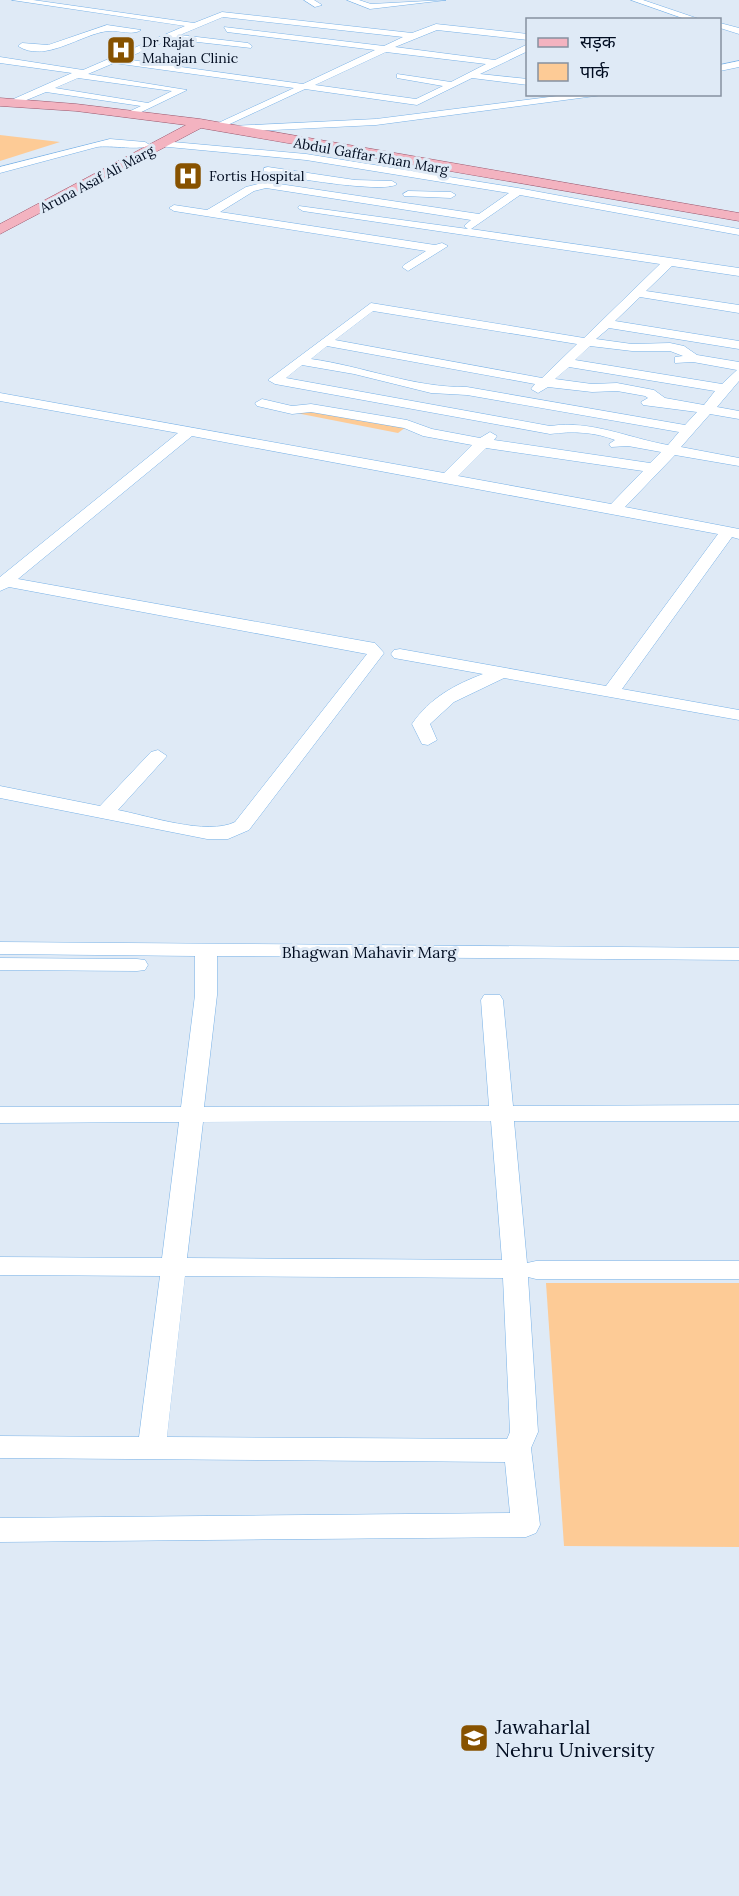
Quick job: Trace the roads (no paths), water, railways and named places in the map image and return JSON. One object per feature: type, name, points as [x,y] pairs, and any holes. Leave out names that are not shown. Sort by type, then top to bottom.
[{"type":"main road","name":"Abdul Gaffar Khan Marg","points":[[4,105],[131,114],[185,126],[224,129],[482,170],[739,217]]},
{"type":"main road","points":[[4,105],[168,126],[185,126]]},
{"type":"main road","name":"Aruna Asaf Ali Marg","points":[[0,232],[162,144],[185,126]]},
{"type":"main road","name":"Aruna Asaf Ali Marg","points":[[0,221],[185,126]]},
{"type":"main road","name":"Abdul Gaffar Khan Marg","points":[[224,129],[739,222]]},
{"type":"street","points":[[16,0],[498,63]]},
{"type":"street","points":[[308,0],[318,4]]},
{"type":"street","points":[[351,0],[370,7],[442,0]]},
{"type":"street","points":[[634,0],[692,18]]},
{"type":"street","points":[[198,12],[434,39]]},
{"type":"street","points":[[4,105],[218,15]]},
{"type":"street","points":[[84,24],[142,30]]},
{"type":"street","points":[[721,26],[739,32]]},
{"type":"street","points":[[22,46],[46,49],[76,37],[112,27]]},
{"type":"street","points":[[224,129],[242,116],[413,36],[438,27],[526,37]]},
{"type":"street","points":[[153,32],[260,47]]},
{"type":"street","points":[[55,34],[76,37]]},
{"type":"street","points":[[499,48],[525,50]]},
{"type":"street","points":[[420,102],[525,50]]},
{"type":"street","points":[[340,57],[385,63]]},
{"type":"street","points":[[721,59],[736,62]]},
{"type":"street","points":[[0,60],[182,90],[131,114]]},
{"type":"street","points":[[110,60],[458,108]]},
{"type":"street","points":[[721,68],[736,62]]},
{"type":"street","points":[[453,72],[526,82]]},
{"type":"street","points":[[400,76],[455,85]]},
{"type":"street","points":[[42,89],[143,103]]},
{"type":"street","points":[[224,129],[376,122],[488,106],[586,96]]},
{"type":"street","points":[[0,170],[96,144],[110,142],[146,145]]},
{"type":"street","points":[[162,144],[306,157],[518,191],[739,232]]},
{"type":"street","points":[[268,170],[355,183],[389,192],[456,196]]},
{"type":"street","points":[[210,213],[250,189],[266,185],[482,218]]},
{"type":"street","points":[[0,232],[84,190]]},
{"type":"street","points":[[408,267],[461,233],[518,191]]},
{"type":"street","points":[[482,200],[502,203]]},
{"type":"street","points":[[174,208],[436,249]]},
{"type":"street","points":[[303,208],[739,272]]},
{"type":"street","points":[[447,478],[669,262]]},
{"type":"street","points":[[636,293],[739,309]]},
{"type":"street","points":[[739,366],[693,358],[672,360],[640,355],[631,348],[371,306],[275,380],[550,430],[556,436],[570,439],[609,444],[628,442],[739,462]]},
{"type":"street","points":[[604,323],[739,345]]},
{"type":"street","points":[[324,342],[544,382],[592,388],[603,395],[622,399],[662,401],[739,415]]},
{"type":"street","points":[[299,361],[375,374],[388,380],[435,390],[467,391],[689,430]]},
{"type":"street","points":[[564,362],[725,389]]},
{"type":"street","points":[[614,508],[672,450],[739,373]]},
{"type":"street","points":[[0,397],[614,508],[733,533],[612,690]]},
{"type":"street","points":[[262,403],[292,410],[297,416],[390,433],[428,433],[654,468]]},
{"type":"street","points":[[2,583],[190,431]]},
{"type":"street","points":[[0,792],[207,833],[228,834],[236,830],[376,651],[369,646],[2,583]]},
{"type":"street","points":[[400,654],[612,690],[739,715]]},
{"type":"street","points":[[428,740],[421,724],[432,708],[456,690],[504,672]]},
{"type":"street","points":[[104,813],[158,756]]},
{"type":"street","name":"Bhagwan Mahavir Marg","points":[[0,948],[207,959],[739,965]]},
{"type":"street","name":"Bhagwan Mahavir Marg","points":[[0,964],[207,959],[739,954]]},
{"type":"street","points":[[152,1448],[175,1265],[207,959]]},
{"type":"street","points":[[0,1530],[526,1525],[517,1448],[524,1432],[526,1270],[500,1113],[492,1000]]},
{"type":"street","points":[[0,1114],[191,1116],[739,1113]]},
{"type":"street","points":[[0,1266],[175,1265],[526,1270],[739,1270]]},
{"type":"street","points":[[0,1447],[503,1451],[517,1448]]},
{"type":"place","name":"Dr Rajat Mahajan Clinic","points":[[121,50]]},
{"type":"place","name":"Fortis Hospital","points":[[188,176]]},
{"type":"place","name":"Jawaharlal Nehru University","points":[[474,1738]]}]
